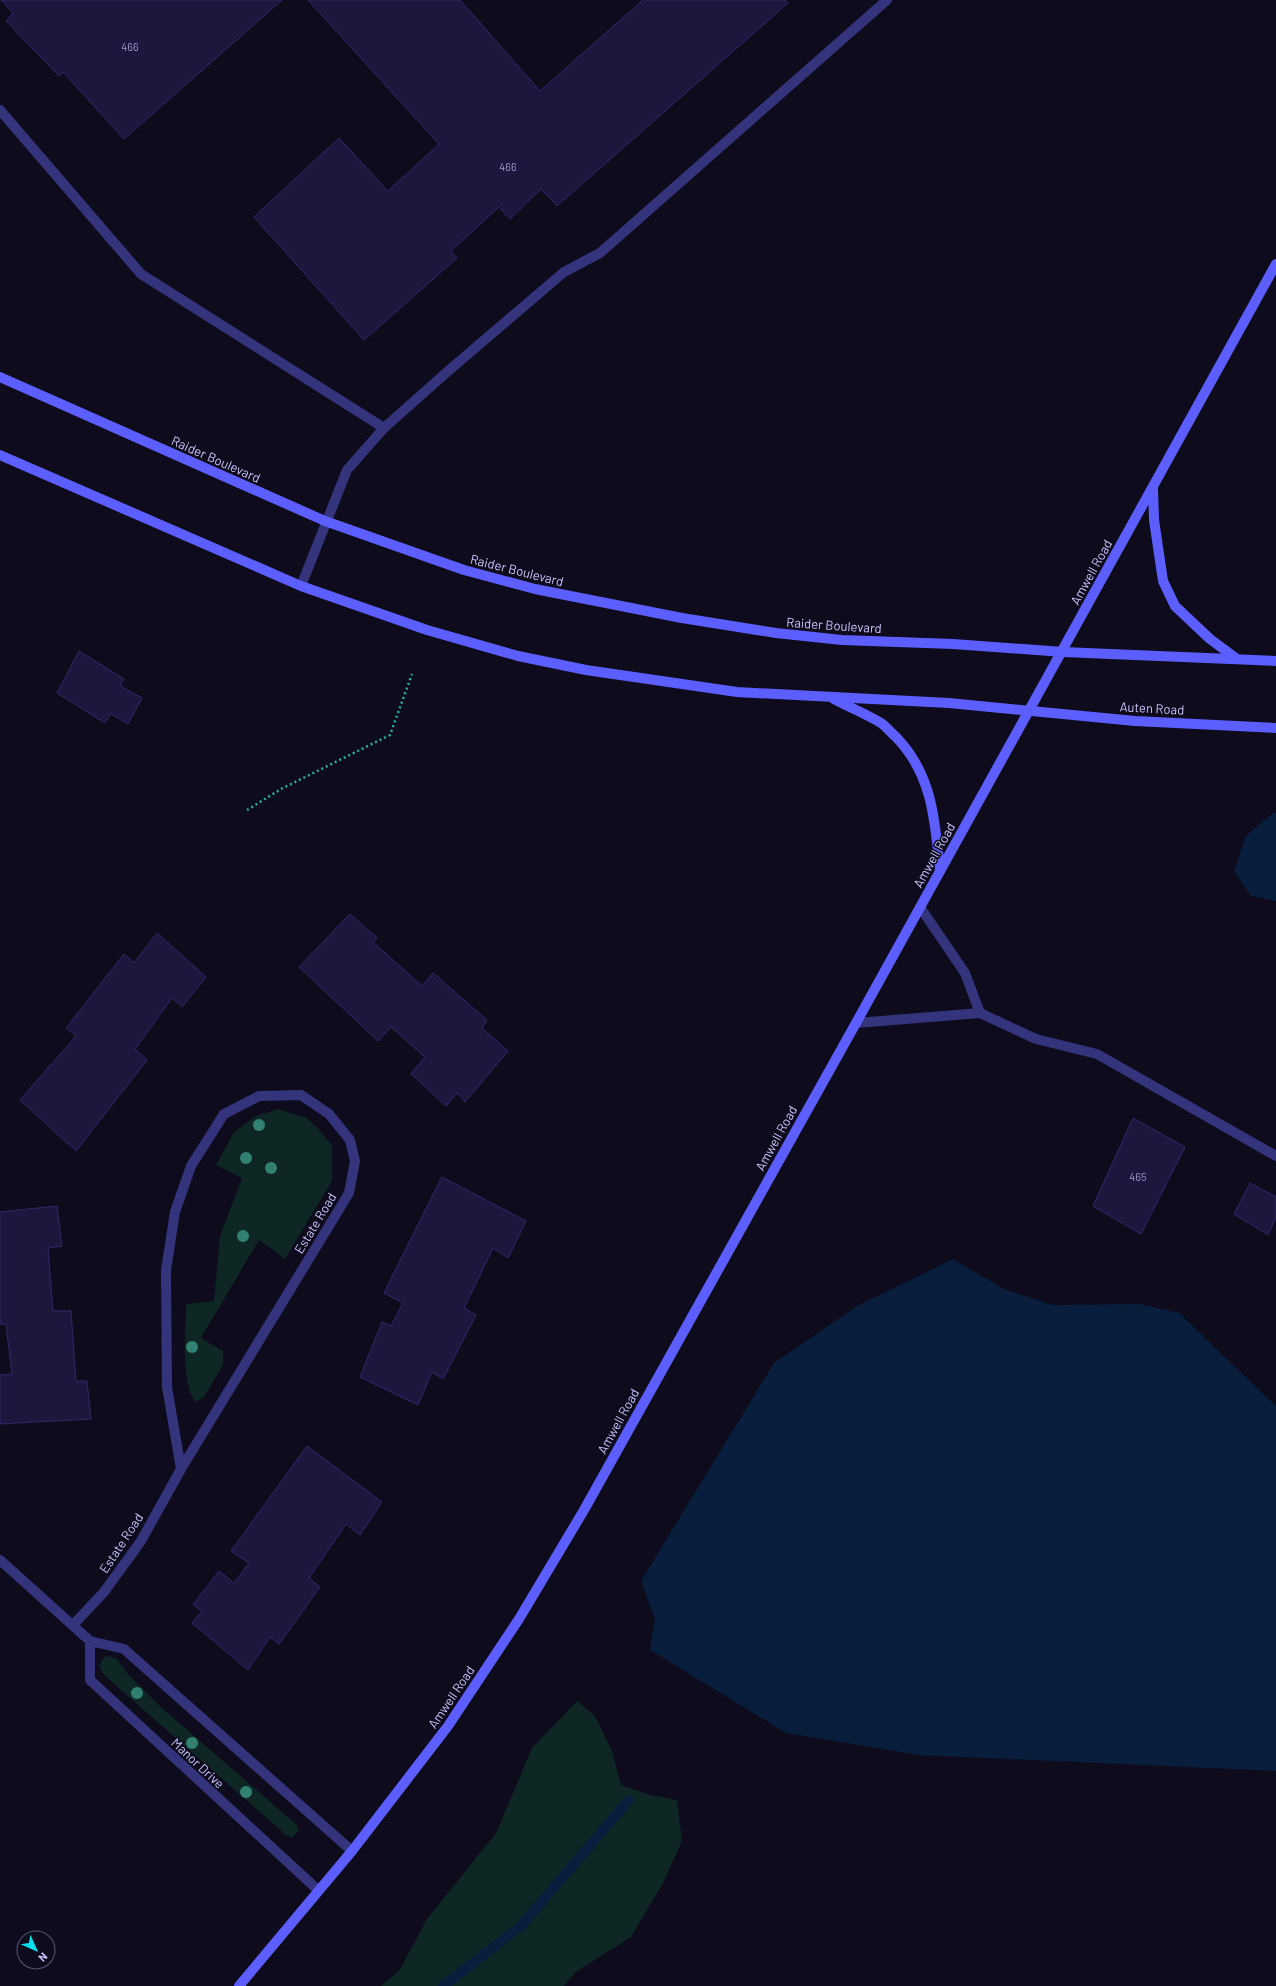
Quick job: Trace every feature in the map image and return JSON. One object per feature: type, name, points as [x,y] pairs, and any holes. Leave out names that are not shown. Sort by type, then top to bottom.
[{"type":"street","name":"Amwell Road","points":[[239,1986],[352,1851],[448,1726],[520,1619],[584,1510],[856,1023],[1027,711],[1062,652],[1276,264]]},
{"type":"street","name":"Raider Boulevard","points":[[0,377],[325,521],[464,570],[535,589],[682,618],[776,633],[842,640],[953,644],[1062,652]]},
{"type":"street","points":[[0,455],[301,586],[427,630],[518,656],[586,670],[737,692],[949,703],[1027,711]]},
{"type":"street","points":[[1153,488],[1154,520],[1163,581],[1176,606],[1210,639],[1237,659]]},
{"type":"street","points":[[1062,652],[1276,661]]},
{"type":"street","points":[[830,698],[882,723],[905,747],[917,763],[925,781],[934,815],[940,871]]},
{"type":"street","name":"Auten Road","points":[[1027,711],[1135,721],[1276,728]]},
{"type":"lane","points":[[301,586],[325,521],[347,470],[384,428],[564,272],[600,253],[887,0]]},
{"type":"lane","points":[[0,110],[141,274],[384,428]]},
{"type":"lane","points":[[920,907],[966,973],[980,1013]]},
{"type":"lane","points":[[856,1023],[980,1013],[1036,1039],[1097,1054],[1276,1156]]},
{"type":"lane","name":"Estate Road","points":[[72,1625],[104,1592],[141,1541],[181,1469],[349,1193],[355,1161],[350,1140],[329,1114],[301,1095],[259,1096],[224,1114],[191,1166],[175,1212],[166,1270],[167,1387],[181,1469]]},
{"type":"lane","points":[[0,1560],[90,1641],[124,1649],[352,1851]]},
{"type":"lane","name":"Manor Drive","points":[[90,1641],[90,1680],[318,1890]]},
{"type":"path","points":[[247,810],[281,789],[390,735],[412,674]]},
{"type":"green space","points":[[278,1109],[305,1117],[318,1128],[332,1146],[332,1181],[285,1259],[259,1240],[201,1338],[223,1351],[223,1365],[204,1397],[195,1402],[190,1392],[187,1380],[185,1354],[186,1304],[214,1301],[220,1236],[242,1178],[216,1165],[234,1132],[256,1116]]},
{"type":"green space","points":[[105,1656],[116,1658],[128,1674],[162,1708],[297,1825],[299,1830],[292,1838],[287,1836],[104,1675],[99,1665]]},
{"type":"green space","points":[[577,1701],[595,1716],[612,1751],[621,1785],[651,1795],[677,1800],[682,1841],[663,1883],[631,1937],[576,1972],[564,1986],[381,1986],[399,1971],[427,1919],[496,1833],[532,1748]]},
{"type":"water","points":[[1273,813],[1276,813],[1276,901],[1251,896],[1234,871],[1246,836]]},
{"type":"water","points":[[953,1259],[1004,1289],[1053,1305],[1140,1304],[1179,1313],[1276,1406],[1276,1771],[919,1755],[786,1733],[650,1650],[655,1619],[641,1581],[774,1363],[857,1306]]},
{"type":"building","points":[[1,0],[282,0],[124,139],[63,72],[59,76],[6,21],[13,13]]},
{"type":"building","points":[[308,0],[460,0],[540,91],[643,0],[785,0],[788,3],[557,206],[541,189],[510,219],[499,207],[451,251],[457,258],[364,340],[254,217],[339,138],[388,191],[439,144]]},
{"type":"building","points":[[79,651],[124,679],[120,686],[142,698],[128,724],[111,714],[105,723],[57,693]]},
{"type":"building","points":[[350,914],[377,938],[373,942],[422,986],[433,973],[487,1020],[482,1028],[508,1051],[465,1102],[457,1093],[446,1106],[411,1074],[425,1057],[391,1027],[378,1041],[299,967]]},
{"type":"building","points":[[157,933],[206,977],[182,1007],[172,998],[135,1049],[147,1060],[76,1151],[20,1100],[76,1036],[66,1028],[124,954],[134,963]]},
{"type":"building","points":[[1133,1118],[1185,1147],[1141,1234],[1093,1206]]},
{"type":"building","points":[[442,1177],[526,1221],[508,1258],[493,1248],[464,1308],[476,1315],[443,1379],[432,1372],[418,1405],[360,1377],[382,1322],[391,1326],[403,1303],[384,1293]]},
{"type":"building","points":[[1250,1183],[1276,1197],[1276,1217],[1268,1235],[1234,1214]]},
{"type":"building","points":[[57,1206],[62,1246],[48,1248],[53,1311],[71,1311],[76,1381],[87,1381],[91,1419],[0,1424],[0,1375],[12,1374],[6,1324],[0,1324],[0,1212]]},
{"type":"building","points":[[307,1446],[382,1502],[360,1535],[346,1524],[309,1578],[320,1587],[279,1644],[270,1637],[248,1670],[192,1623],[202,1611],[193,1605],[219,1571],[234,1583],[249,1563],[231,1551]]},
{"type":"waterway","points":[[443,1986],[521,1926],[629,1800]]}]
